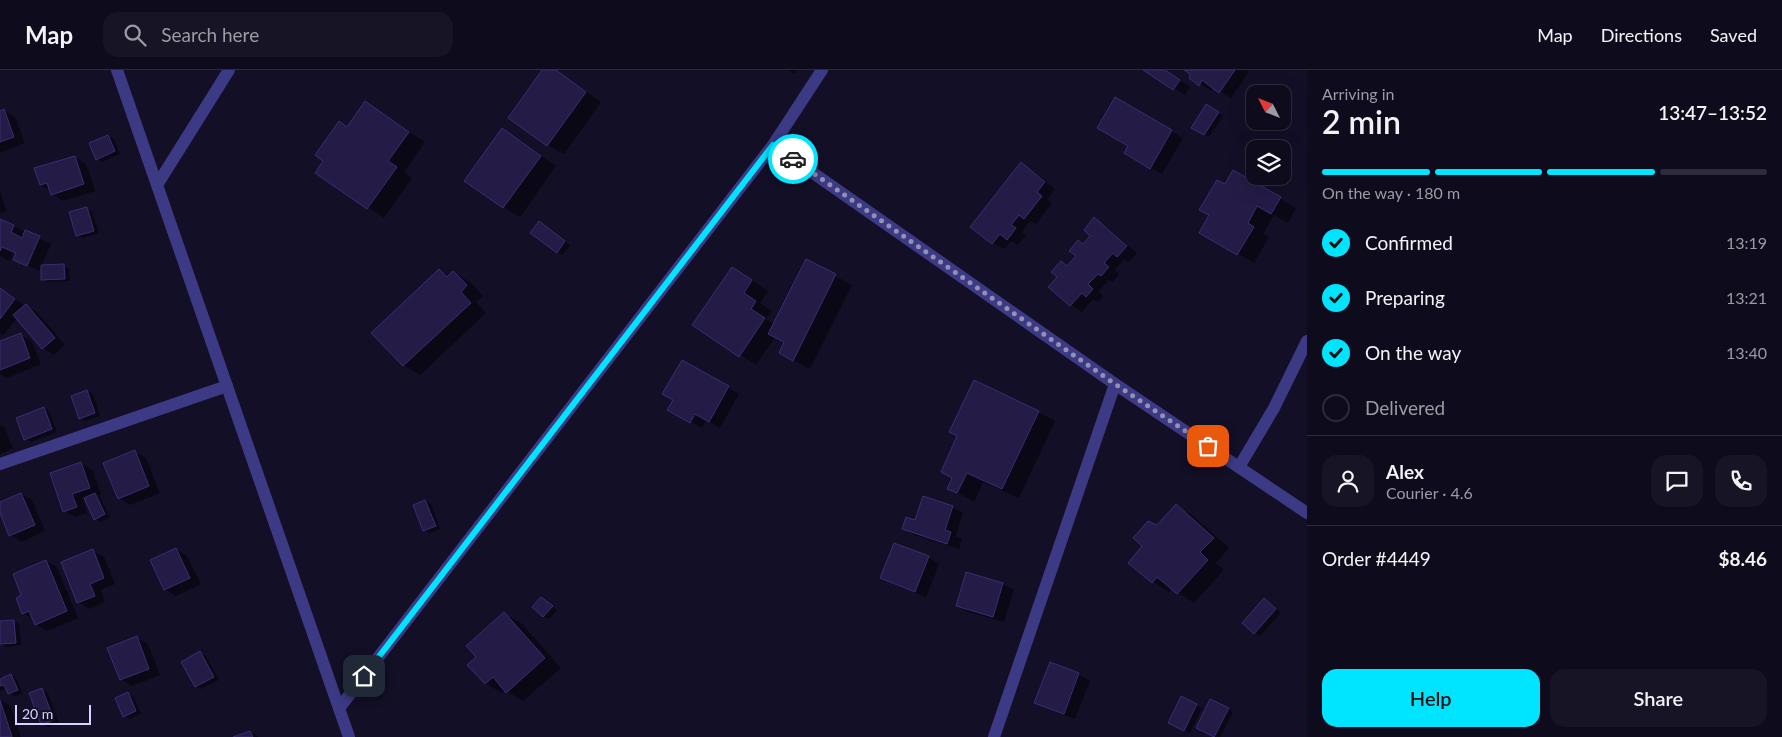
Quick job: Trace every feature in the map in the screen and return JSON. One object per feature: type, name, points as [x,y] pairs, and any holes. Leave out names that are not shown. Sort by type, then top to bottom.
[{"type":"street","points":[[117,70],[349,737]]},
{"type":"street","points":[[157,185],[229,70]]},
{"type":"street","points":[[340,708],[773,145],[822,70]]},
{"type":"street","points":[[773,145],[1115,384],[1307,513]]},
{"type":"street","points":[[1239,468],[1274,408],[1307,341]]},
{"type":"street","points":[[994,737],[1115,384]]},
{"type":"street","points":[[0,464],[227,386]]},
{"type":"building","points":[[542,70],[556,70],[586,92],[547,146],[508,118]]},
{"type":"building","points":[[1143,70],[1165,70],[1180,80],[1173,90]]},
{"type":"building","points":[[1184,70],[1235,70],[1219,93],[1202,80],[1199,86],[1189,78],[1190,74]]},
{"type":"building","points":[[1115,97],[1172,130],[1150,169],[1124,153],[1128,146],[1097,128]]},
{"type":"building","points":[[365,101],[409,132],[388,161],[397,167],[367,209],[315,173],[323,161],[315,155],[339,121],[347,127]]},
{"type":"building","points":[[1206,104],[1219,112],[1204,135],[1191,128]]},
{"type":"building","points":[[4,109],[14,137],[0,142],[0,111]]},
{"type":"building","points":[[502,128],[541,156],[503,208],[464,181]]},
{"type":"building","points":[[108,135],[115,151],[96,160],[89,143]]},
{"type":"building","points":[[75,156],[84,184],[51,195],[47,183],[40,185],[34,168]]},
{"type":"building","points":[[1021,162],[1045,182],[1037,192],[1042,196],[1024,219],[1019,215],[1011,225],[1016,228],[1007,240],[1000,234],[992,244],[970,227]]},
{"type":"building","points":[[1233,170],[1246,177],[1246,185],[1260,185],[1281,197],[1271,214],[1257,206],[1248,223],[1254,227],[1237,255],[1199,233],[1209,215],[1199,210],[1217,180],[1225,184]]},
{"type":"building","points":[[87,207],[94,231],[76,236],[69,212]]},
{"type":"building","points":[[1094,217],[1127,246],[1117,257],[1113,253],[1104,263],[1109,267],[1101,276],[1098,274],[1088,284],[1093,289],[1086,297],[1082,293],[1070,306],[1048,287],[1057,277],[1051,272],[1061,261],[1067,266],[1076,256],[1069,251],[1078,240],[1083,244],[1090,236],[1084,230]]},
{"type":"building","points":[[0,219],[14,225],[11,232],[22,238],[25,230],[40,236],[27,266],[13,260],[16,253],[2,247],[0,251]]},
{"type":"building","points":[[539,221],[565,241],[557,253],[530,233]]},
{"type":"building","points":[[806,259],[836,274],[793,361],[779,353],[784,342],[768,334]]},
{"type":"building","points":[[64,264],[65,279],[41,280],[41,265]]},
{"type":"building","points":[[732,267],[752,280],[744,293],[756,301],[751,309],[765,318],[739,357],[692,325]]},
{"type":"building","points":[[439,269],[447,277],[453,271],[467,285],[461,292],[471,303],[403,366],[371,333]]},
{"type":"building","points":[[0,288],[15,299],[0,319]]},
{"type":"building","points":[[26,304],[55,338],[42,349],[13,315]]},
{"type":"building","points":[[21,333],[30,358],[0,370],[0,341]]},
{"type":"building","points":[[682,360],[729,386],[709,422],[695,414],[690,423],[667,410],[673,400],[662,394]]},
{"type":"building","points":[[974,380],[1039,411],[1002,489],[967,473],[957,493],[947,489],[952,478],[941,472],[957,436],[949,432]]},
{"type":"building","points":[[87,390],[95,413],[79,419],[71,396]]},
{"type":"building","points":[[44,407],[52,429],[24,440],[16,418]]},
{"type":"building","points":[[135,450],[149,486],[118,499],[103,463]]},
{"type":"building","points":[[81,462],[90,488],[72,494],[77,507],[63,512],[50,473]]},
{"type":"building","points":[[21,493],[35,525],[9,536],[0,513],[0,502]]},
{"type":"building","points":[[95,493],[105,514],[94,520],[84,498]]},
{"type":"building","points":[[923,496],[953,506],[945,530],[951,532],[947,544],[902,529],[906,517],[915,520]]},
{"type":"building","points":[[425,500],[436,526],[423,531],[413,505]]},
{"type":"building","points":[[1176,504],[1214,538],[1200,552],[1208,560],[1177,594],[1157,577],[1152,583],[1128,563],[1142,546],[1133,538],[1148,521],[1157,525]]},
{"type":"building","points":[[894,543],[929,556],[915,592],[880,578]]},
{"type":"building","points":[[176,548],[190,578],[164,590],[150,560]]},
{"type":"building","points":[[93,549],[104,578],[90,584],[95,596],[77,603],[61,562]]},
{"type":"building","points":[[46,560],[67,611],[35,625],[29,611],[22,614],[16,598],[21,595],[13,574]]},
{"type":"building","points":[[966,572],[1003,583],[993,617],[956,606]]},
{"type":"building","points":[[541,597],[553,606],[543,617],[532,607]]},
{"type":"building","points":[[1264,598],[1276,609],[1254,634],[1242,623]]},
{"type":"building","points":[[504,612],[545,658],[506,693],[493,677],[485,684],[467,665],[476,657],[466,646]]},
{"type":"building","points":[[14,620],[16,643],[0,644],[0,621]]},
{"type":"building","points":[[137,636],[149,669],[120,680],[107,648]]},
{"type":"building","points":[[200,651],[214,677],[195,687],[181,662]]},
{"type":"building","points":[[1050,662],[1079,673],[1064,714],[1034,703]]},
{"type":"building","points":[[11,674],[18,690],[8,694],[4,685],[0,686],[0,679]]},
{"type":"building","points":[[42,688],[54,720],[41,725],[29,693]]},
{"type":"building","points":[[128,692],[136,711],[123,717],[115,698]]},
{"type":"building","points":[[1181,696],[1197,704],[1184,731],[1168,723]]},
{"type":"building","points":[[1210,699],[1229,708],[1214,737],[1196,728]]},
{"type":"building","points":[[0,700],[12,737],[0,737]]},
{"type":"building","points":[[250,731],[253,737],[233,737]]},
{"type":"way so far","points":[[793,159],[1115,384],[1208,446]]},
{"type":"route","points":[[364,676],[773,145],[793,159]]}]
